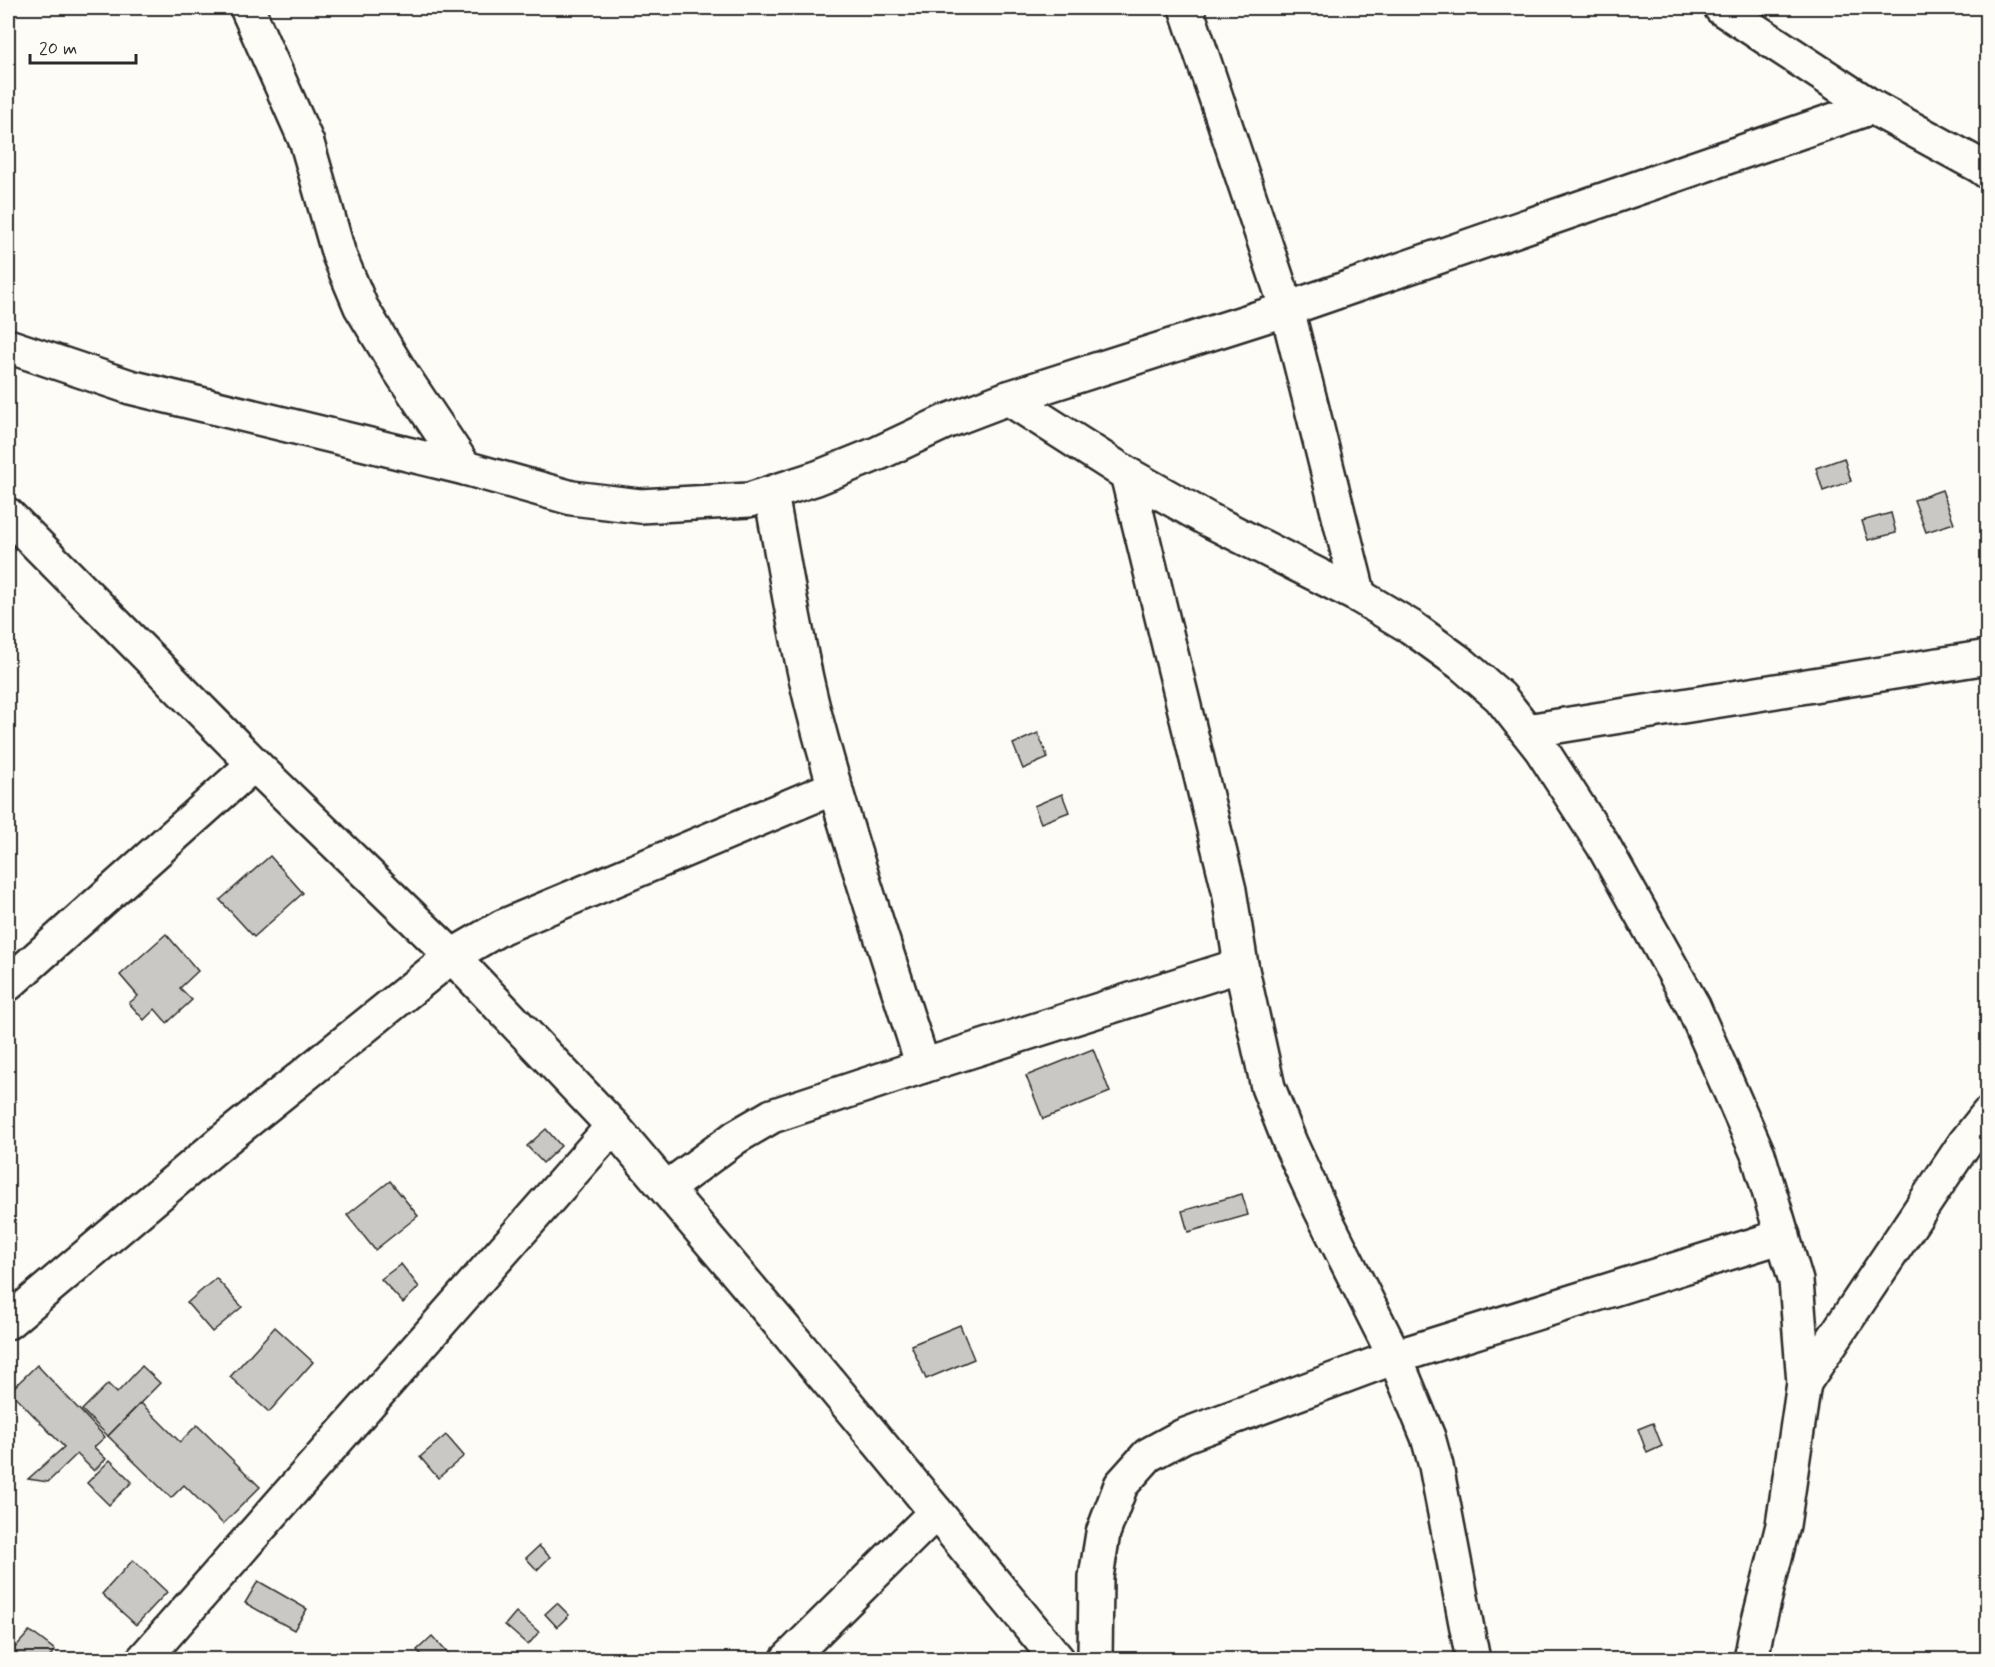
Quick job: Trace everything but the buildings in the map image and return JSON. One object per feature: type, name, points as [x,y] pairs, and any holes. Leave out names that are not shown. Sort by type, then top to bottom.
[{"type":"street","points":[[247,8],[307,143],[339,255],[362,307],[398,368],[465,468]]},
{"type":"street","points":[[1186,8],[1287,309],[1359,596]]},
{"type":"street","points":[[1721,8],[1872,107],[1988,172]]},
{"type":"street","points":[[8,346],[130,387],[465,468],[572,498],[640,506],[749,500],[827,474],[945,422],[1008,398],[1287,309],[1872,107]]},
{"type":"street","points":[[1008,398],[1127,474],[1209,520],[1359,596],[1411,627],[1462,664],[1500,697],[1527,731],[1604,845],[1693,1006],[1758,1154],[1796,1281],[1804,1383],[1783,1525],[1751,1659]]},
{"type":"street","points":[[1127,474],[1229,890],[1241,965],[1268,1087],[1290,1143],[1395,1357],[1428,1437],[1436,1466],[1473,1659]]},
{"type":"street","points":[[771,494],[802,661],[835,787],[923,1066]]},
{"type":"street","points":[[8,515],[254,764],[452,956],[613,1126],[1058,1659]]},
{"type":"street","points":[[1527,731],[1988,657]]},
{"type":"street","points":[[8,984],[254,764]]},
{"type":"street","points":[[8,1322],[220,1143],[452,956],[502,927],[835,787]]},
{"type":"street","points":[[667,1188],[736,1137],[772,1116],[1241,965]]},
{"type":"street","points":[[1804,1383],[1965,1143],[1988,1114]]},
{"type":"street","points":[[143,1659],[613,1126]]},
{"type":"street","points":[[1095,1659],[1096,1577],[1103,1533],[1121,1485],[1148,1455],[1183,1436],[1395,1357],[1783,1236]]},
{"type":"street","points":[[787,1659],[936,1512]]}]
